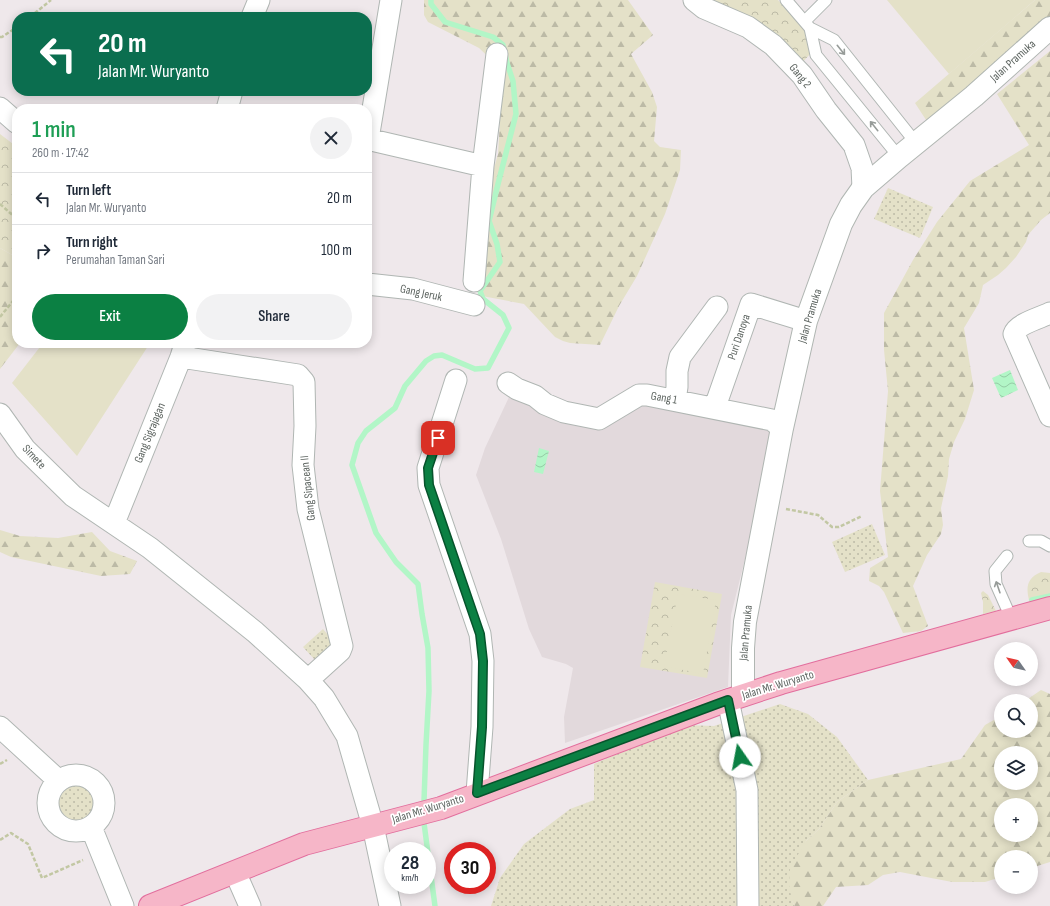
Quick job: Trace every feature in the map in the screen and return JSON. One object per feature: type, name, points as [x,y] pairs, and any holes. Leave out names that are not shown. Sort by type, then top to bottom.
[{"type":"main road","name":"Jalan Pramuka","points":[[735,698],[743,648],[745,622],[782,428],[806,320],[841,224],[851,205],[863,188],[974,96],[1050,28]]},
{"type":"main road","name":"Jalan Mr. Wuryanto","points":[[150,906],[304,844],[441,808],[477,793],[735,698],[795,679],[1012,620],[1050,608]]},
{"type":"street","points":[[254,12],[259,0]]},
{"type":"street","points":[[372,109],[390,0]]},
{"type":"street","name":"Gang 2","points":[[694,0],[704,8],[748,26],[773,45],[802,74],[826,110],[854,145],[862,168],[863,188]]},
{"type":"street","points":[[474,281],[483,166],[497,54]]},
{"type":"street","points":[[0,108],[12,119]]},
{"type":"street","points":[[372,140],[483,166]]},
{"type":"street","name":"Gang Jeruk","points":[[372,285],[413,289],[474,305]]},
{"type":"street","name":"Puri Danoya","points":[[717,401],[751,304],[806,320]]},
{"type":"street","points":[[675,400],[678,387],[677,371],[680,357],[717,307]]},
{"type":"street","points":[[1050,313],[1021,326],[1015,330],[1014,334],[1050,416]]},
{"type":"street","name":"Gang Sigrajagan","points":[[114,523],[183,350]]},
{"type":"street","name":"Gang Sipacean II","points":[[183,350],[298,375],[304,382],[304,465],[308,509],[342,646],[340,651],[308,680]]},
{"type":"street","points":[[456,380],[428,468],[428,476],[429,485],[480,634],[483,661],[482,727],[477,793]]},
{"type":"street","name":"Gang 1","points":[[508,383],[517,389],[535,396],[545,404],[564,412],[599,419],[639,395],[647,395],[772,420],[782,428]]},
{"type":"street","name":"Simete","points":[[0,414],[25,449],[73,496],[150,548],[255,632],[308,680],[324,698],[348,736],[373,826],[390,906]]},
{"type":"street","points":[[735,698],[747,790],[748,906]]},
{"type":"street","points":[[0,727],[59,781]]},
{"type":"street","points":[[67,776],[85,776],[93,780],[100,787],[104,804],[102,813],[98,821],[91,827],[79,830],[68,829],[57,823],[50,813],[48,802],[52,790],[59,781],[67,776]]},
{"type":"street","points":[[91,827],[123,906]]},
{"type":"street","points":[[235,872],[250,906]]},
{"type":"lane","points":[[786,0],[807,24],[834,40],[916,143]]},
{"type":"lane","points":[[807,24],[826,0]]},
{"type":"lane","points":[[807,24],[816,55],[899,157]]},
{"type":"lane","points":[[1029,541],[1041,541],[1050,546]]},
{"type":"lane","points":[[1006,556],[995,572],[996,584],[1012,620]]},
{"type":"path","points":[[36,12],[51,0]]},
{"type":"path","points":[[0,37],[12,30]]},
{"type":"path","points":[[0,204],[12,215]]},
{"type":"path","points":[[0,317],[12,302]]},
{"type":"path","points":[[783,508],[818,515],[832,526],[839,527],[862,516]]},
{"type":"path","points":[[0,840],[11,833],[28,844],[42,878],[101,852]]},
{"type":"shaded area","points":[[511,393],[599,422],[640,398],[771,425],[750,539],[731,615],[728,687],[565,743],[564,717],[573,668],[566,664],[542,657],[529,629],[501,539],[476,475],[485,448]]},
{"type":"green space","points":[[424,0],[628,0],[653,35],[631,54],[652,92],[657,107],[654,141],[660,147],[681,150],[680,170],[665,214],[637,276],[619,306],[600,345],[570,343],[563,341],[555,337],[524,304],[482,296],[485,217],[488,208],[493,172],[498,154],[503,71],[479,48],[428,22],[424,15]]},
{"type":"green space","points":[[706,0],[778,0],[805,30],[811,53],[801,64]]},
{"type":"green space","points":[[887,0],[1035,0],[949,74]]},
{"type":"green space","points":[[1035,0],[1050,0],[1050,18],[928,123],[915,103]]},
{"type":"green space","points":[[1050,51],[1050,213],[1041,220],[1028,235],[1026,242],[1016,257],[1006,268],[983,285],[979,303],[964,328],[974,390],[965,419],[954,442],[949,459],[948,476],[941,508],[943,525],[941,534],[927,555],[913,586],[928,626],[921,631],[903,633],[884,592],[879,586],[869,581],[870,568],[888,557],[880,491],[888,391],[884,350],[884,313],[913,260],[937,222],[970,181],[1029,145],[997,94]]},
{"type":"green space","points":[[0,134],[12,143],[12,255],[0,248]]},
{"type":"green space","points":[[888,188],[933,207],[920,238],[874,219]]},
{"type":"green space","points":[[0,248],[12,255],[12,348],[16,348],[0,369]]},
{"type":"green space","points":[[39,348],[147,348],[77,456],[12,383]]},
{"type":"green space","points":[[872,524],[885,555],[845,572],[832,542]]},
{"type":"green space","points":[[0,530],[20,536],[58,538],[92,532],[110,551],[137,561],[130,574],[101,576],[11,557],[0,552]]},
{"type":"green space","points":[[1041,572],[1050,573],[1050,600],[1030,604],[1028,594],[1029,581]]},
{"type":"green space","points":[[655,582],[722,594],[707,678],[640,667]]},
{"type":"green space","points":[[983,591],[988,595],[996,611],[983,614],[981,593]]},
{"type":"green space","points":[[678,594],[716,600],[703,674],[664,666]]},
{"type":"green space","points":[[323,629],[335,643],[315,660],[303,647]]},
{"type":"green space","points":[[1041,690],[1050,694],[1050,862],[1038,866],[1038,850],[994,850],[994,879],[985,882],[952,882],[900,872],[883,875],[868,885],[836,887],[823,906],[795,906],[792,901],[789,885],[790,868],[806,841],[819,829],[837,802],[868,780],[961,759],[985,725],[994,720],[994,738],[1038,738],[1038,694],[1035,694]]},
{"type":"green space","points":[[780,704],[808,714],[837,737],[868,780],[837,802],[819,829],[806,841],[792,901],[795,906],[491,906],[500,878],[524,844],[570,809],[594,800],[594,764],[685,725],[714,726]]},
{"type":"green space","points":[[77,780],[89,784],[95,790],[99,802],[95,814],[89,820],[77,824],[65,820],[59,814],[55,802],[59,790],[65,784]]},
{"type":"water","points":[[1010,370],[1018,390],[1001,398],[992,378]]},
{"type":"water","points":[[539,448],[549,451],[543,474],[534,472]]},
{"type":"waterway","points":[[424,801],[429,691],[428,648],[418,584],[396,562],[376,533],[352,465],[358,443],[366,431],[395,408],[405,386],[426,361],[434,356],[442,355],[475,369],[488,368],[509,328],[503,315],[483,299],[480,291],[500,262],[497,244],[489,221],[516,114],[513,81],[503,45],[493,37],[445,22],[431,4],[431,0]]},
{"type":"waterway","points":[[1032,600],[1050,596]]},
{"type":"waterway","points":[[424,823],[435,906]]},
{"type":"route","points":[[438,438],[428,468],[429,485],[480,634],[483,661],[482,727],[477,793],[728,700],[740,757]]}]
